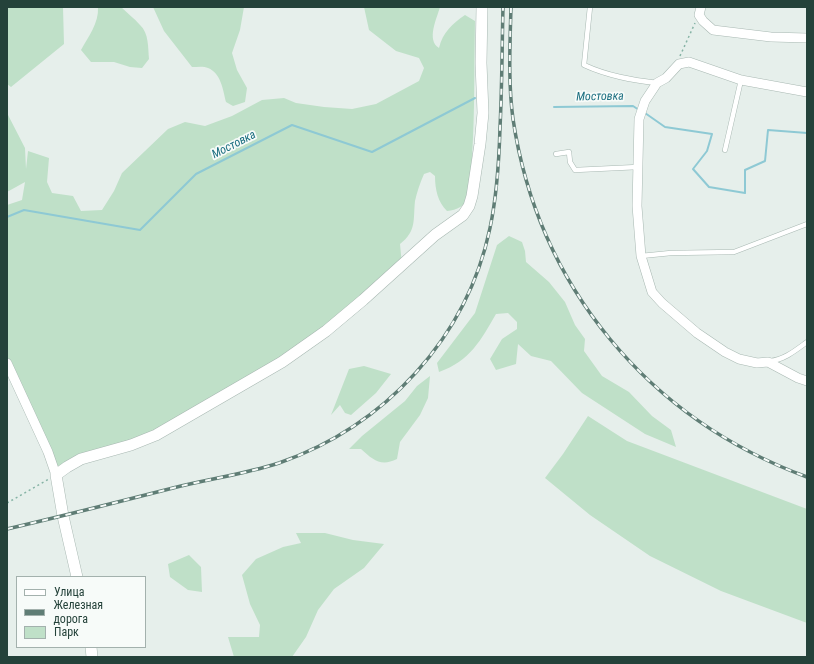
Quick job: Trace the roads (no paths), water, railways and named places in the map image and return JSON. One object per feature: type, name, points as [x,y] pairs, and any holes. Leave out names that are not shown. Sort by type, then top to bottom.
[{"type":"street","points":[[56,475],[81,459],[131,445],[156,435],[282,362],[326,331],[435,235],[463,215],[469,206],[472,196],[483,114],[481,63],[482,7]]},
{"type":"street","points":[[693,7],[700,11],[703,21],[713,30],[771,37],[807,38]]},
{"type":"street","points":[[807,92],[741,80],[689,62],[679,64],[666,78],[657,83],[645,101],[639,119],[637,206],[641,256],[652,292],[662,303],[697,333],[725,352],[739,359],[757,363],[768,362],[798,378],[807,381]]},
{"type":"street","points":[[7,363],[48,452],[56,475],[77,576]]},
{"type":"lane","points":[[590,7],[584,65],[616,77],[657,83]]},
{"type":"lane","points":[[725,150],[741,80]]},
{"type":"lane","points":[[556,154],[569,152],[570,162],[575,170],[638,168]]},
{"type":"lane","points":[[641,256],[671,253],[734,252],[807,224]]},
{"type":"lane","points":[[768,362],[774,361],[792,352],[807,342]]},
{"type":"waterway","name":"Мостовка","points":[[7,217],[24,210],[140,230],[196,174],[292,125],[372,152],[475,98]]},
{"type":"waterway","name":"Мостовка","points":[[554,107],[633,106],[639,110]]},
{"type":"waterway","name":"Мостовка","points":[[645,113],[665,127],[712,134],[707,151],[693,169],[709,187],[745,193],[745,170],[765,161],[768,130],[807,133]]},
{"type":"railway","points":[[7,529],[279,463],[318,447],[353,426],[386,401],[416,373],[441,341],[462,306],[479,268],[490,228],[496,191],[499,153],[503,7]]},
{"type":"railway","points":[[511,7],[511,105],[526,180],[547,238],[575,291],[610,339],[651,383],[698,420],[750,452],[807,477]]}]
